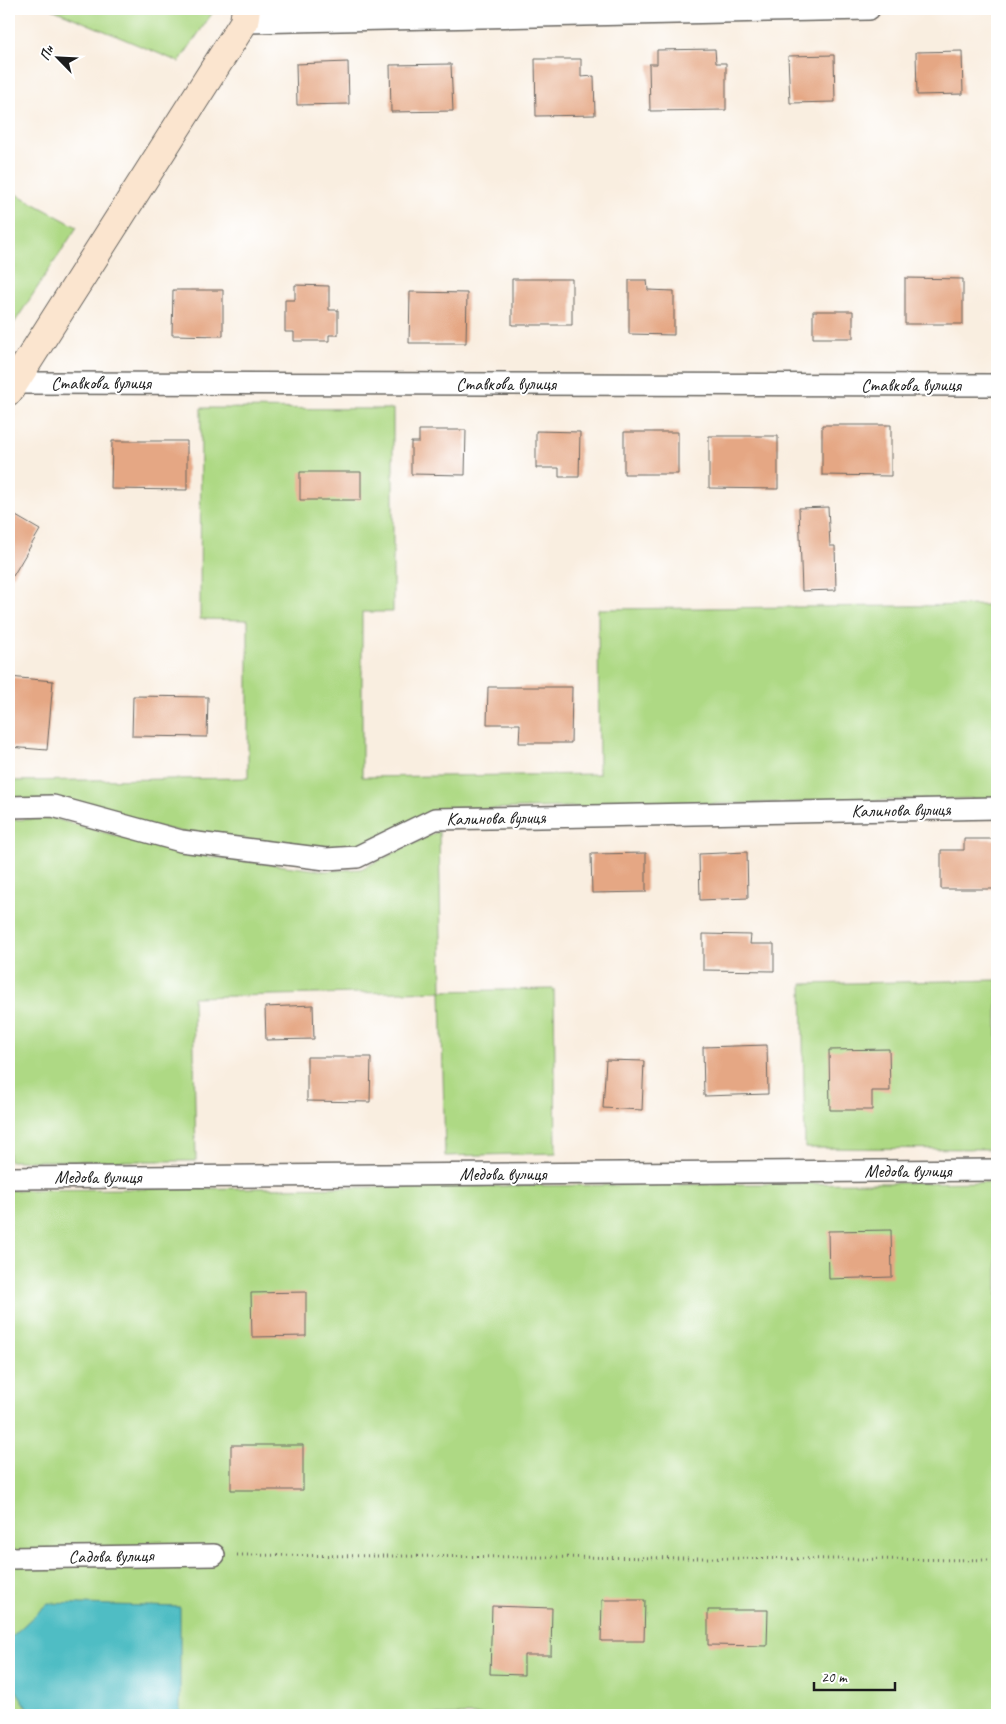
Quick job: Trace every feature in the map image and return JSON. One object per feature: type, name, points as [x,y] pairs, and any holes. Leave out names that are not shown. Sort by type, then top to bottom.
[{"type":"street","points":[[11,387],[245,15],[869,9]]},
{"type":"street","name":"Ставкова вулиця","points":[[11,387],[997,385]]},
{"type":"street","name":"Калинова вулиця","points":[[9,807],[53,806],[181,841],[326,859],[358,857],[435,819],[997,808]]},
{"type":"street","name":"Медова вулиця","points":[[9,1178],[997,1170]]},
{"type":"street","name":"Садова вулиця","points":[[9,1558],[214,1555]]},
{"type":"path","points":[[214,1555],[997,1560]]},
{"type":"green space","points":[[52,9],[215,9],[179,62]]},
{"type":"green space","points":[[9,190],[77,227],[9,331]]},
{"type":"green space","points":[[201,408],[393,409],[393,612],[362,612],[362,777],[599,774],[598,609],[997,605],[997,798],[433,810],[355,848],[327,849],[183,832],[9,797],[9,781],[248,778],[248,620],[200,619]]},
{"type":"green space","points":[[52,818],[179,853],[326,871],[361,869],[439,831],[442,991],[554,989],[556,1153],[445,1156],[441,991],[193,997],[196,1161],[9,1161],[9,820]]},
{"type":"green space","points":[[997,980],[997,1149],[805,1148],[802,984]]},
{"type":"green space","points":[[997,1182],[997,1715],[9,1715],[9,1190]]},
{"type":"water","points":[[48,1603],[180,1607],[180,1715],[32,1715],[9,1679],[9,1639]]},
{"type":"building","points":[[715,49],[716,63],[726,63],[726,110],[650,111],[649,64],[657,64],[657,50]]},
{"type":"building","points":[[962,51],[963,94],[917,95],[916,52]]},
{"type":"building","points":[[834,55],[835,102],[790,103],[788,56]]},
{"type":"building","points":[[535,59],[581,59],[581,77],[594,76],[595,115],[536,116]]},
{"type":"building","points":[[348,62],[349,104],[297,105],[296,64]]},
{"type":"building","points":[[451,64],[453,111],[391,112],[390,65]]},
{"type":"building","points":[[905,278],[963,279],[963,324],[905,324]]},
{"type":"building","points":[[512,279],[572,279],[572,325],[512,325]]},
{"type":"building","points":[[629,280],[647,280],[648,290],[674,291],[674,335],[629,334]]},
{"type":"building","points":[[295,285],[329,286],[329,310],[338,310],[338,335],[329,335],[329,341],[294,341],[294,332],[285,332],[285,300],[295,300]]},
{"type":"building","points":[[173,290],[223,290],[223,336],[172,335]]},
{"type":"building","points":[[410,292],[467,293],[466,343],[409,343]]},
{"type":"building","points":[[813,311],[853,311],[853,338],[813,338]]},
{"type":"building","points":[[822,425],[891,425],[891,476],[822,475]]},
{"type":"building","points":[[419,430],[466,430],[465,475],[411,474],[411,442],[419,442]]},
{"type":"building","points":[[536,431],[580,432],[579,477],[559,477],[559,468],[536,468]]},
{"type":"building","points":[[624,432],[678,432],[678,474],[624,474]]},
{"type":"building","points":[[709,436],[778,436],[778,489],[709,488]]},
{"type":"building","points":[[112,441],[187,441],[187,490],[111,489]]},
{"type":"building","points":[[300,472],[361,472],[361,500],[300,500]]},
{"type":"building","points":[[828,507],[830,546],[835,546],[836,590],[802,591],[799,508]]},
{"type":"building","points":[[9,512],[40,530],[13,576],[9,574]]},
{"type":"building","points":[[994,519],[997,519],[997,597],[994,597]]},
{"type":"building","points":[[9,677],[53,681],[47,750],[9,747]]},
{"type":"building","points":[[488,687],[572,687],[571,743],[519,743],[520,724],[487,724]]},
{"type":"building","points":[[133,696],[208,697],[207,737],[132,736]]},
{"type":"building","points":[[964,839],[997,839],[997,889],[941,889],[941,850],[964,850]]},
{"type":"building","points":[[747,852],[748,898],[700,900],[699,854]]},
{"type":"building","points":[[646,853],[646,892],[592,893],[591,854]]},
{"type":"building","points":[[703,934],[751,935],[750,944],[774,944],[774,971],[703,970]]},
{"type":"building","points":[[313,1005],[314,1039],[266,1040],[265,1007]]},
{"type":"building","points":[[767,1045],[768,1094],[704,1096],[703,1047]]},
{"type":"building","points":[[889,1049],[890,1091],[872,1091],[872,1110],[830,1110],[829,1050]]},
{"type":"building","points":[[307,1057],[371,1057],[370,1102],[307,1101]]},
{"type":"building","points":[[606,1060],[644,1061],[642,1110],[603,1108]]},
{"type":"building","points":[[891,1230],[892,1277],[829,1279],[828,1231]]},
{"type":"building","points":[[306,1292],[306,1336],[252,1337],[251,1293]]},
{"type":"building","points":[[231,1445],[303,1445],[303,1490],[231,1490]]},
{"type":"building","points":[[602,1600],[645,1600],[644,1641],[601,1641]]},
{"type":"building","points":[[492,1606],[552,1608],[551,1655],[524,1655],[524,1675],[490,1674]]},
{"type":"building","points":[[708,1610],[768,1610],[767,1646],[708,1645]]}]
